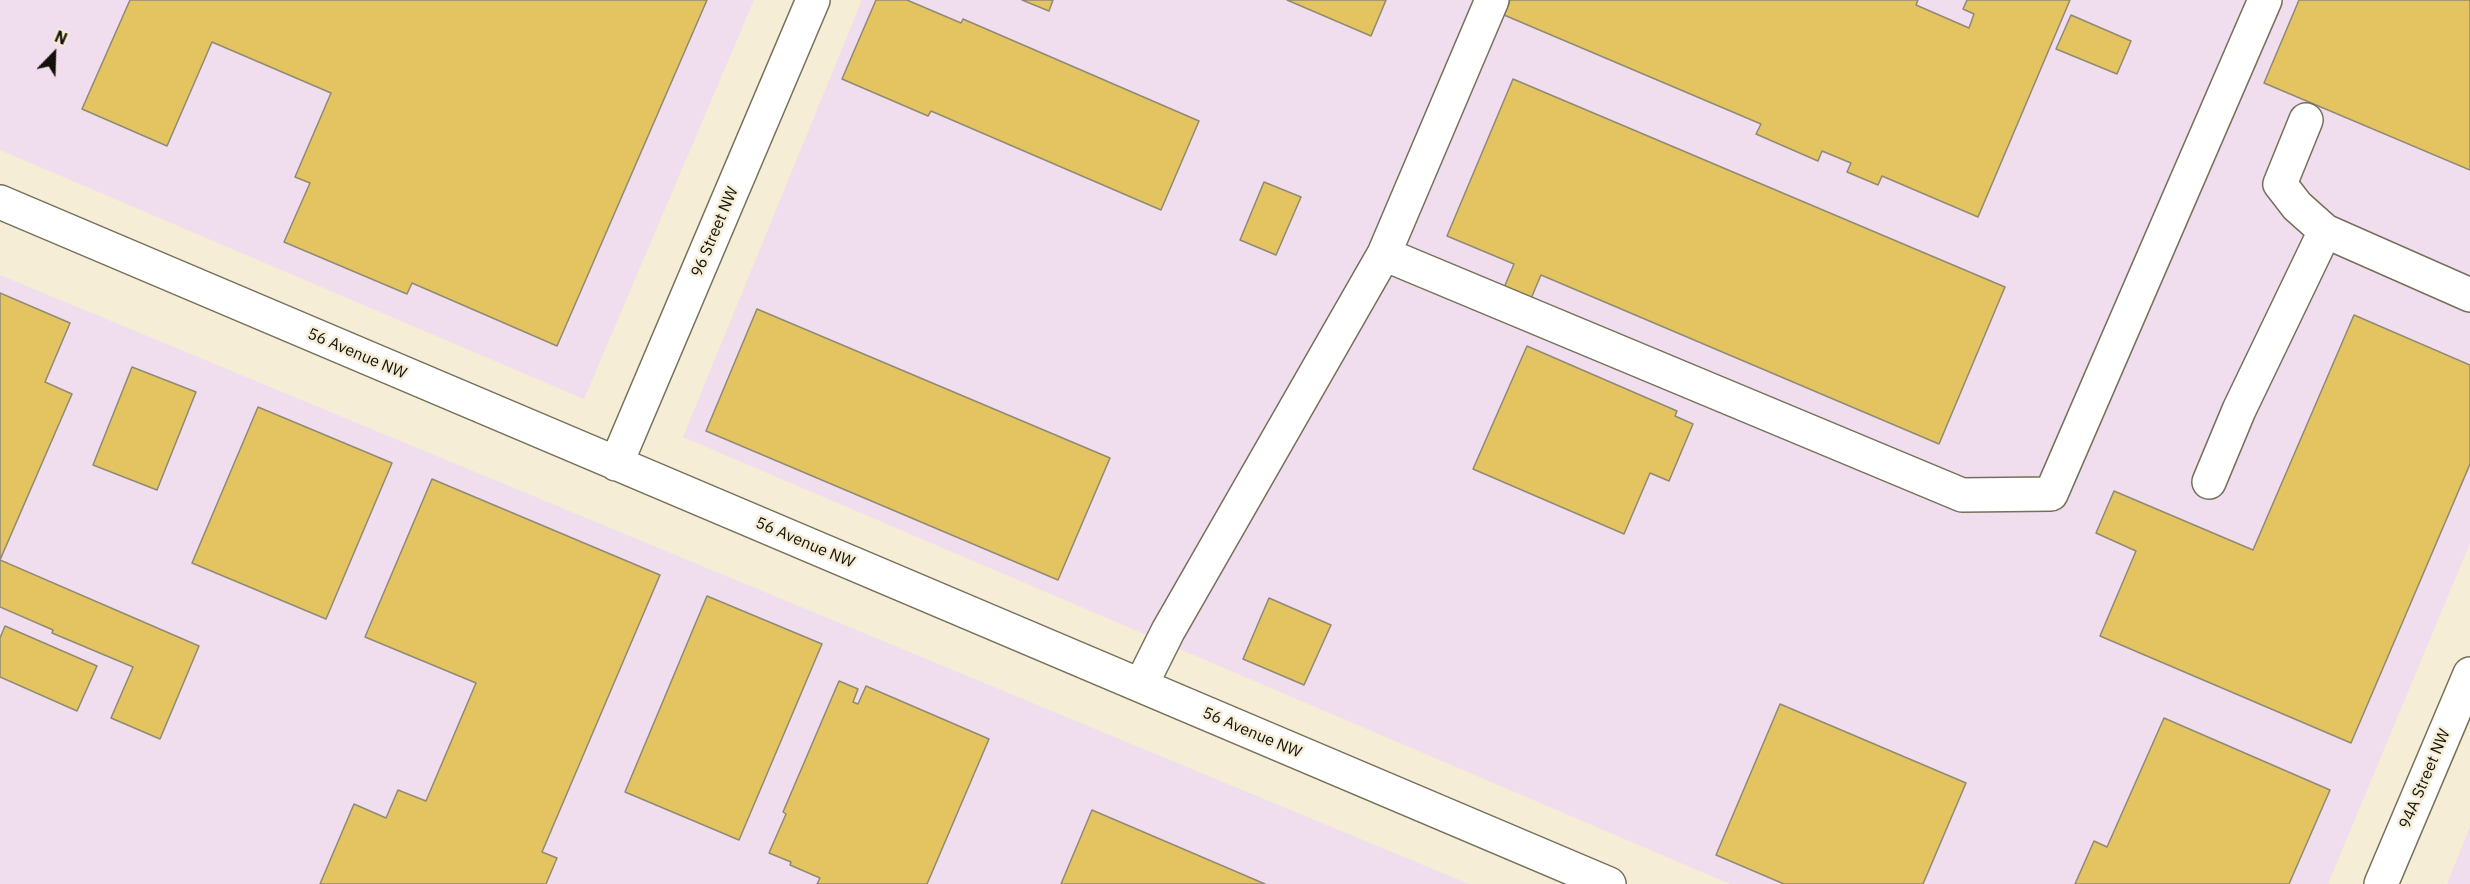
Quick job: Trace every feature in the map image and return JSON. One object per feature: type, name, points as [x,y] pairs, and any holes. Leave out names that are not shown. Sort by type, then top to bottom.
[{"type":"street","name":"96 Street NW","points":[[616,464],[813,0]]},
{"type":"street","points":[[1141,686],[1168,632],[1384,254],[1492,0]]},
{"type":"street","points":[[1384,254],[1962,495],[2051,494],[2262,1]]},
{"type":"street","points":[[2306,120],[2280,184],[2297,206],[2325,231],[2470,295]]},
{"type":"street","name":"56 Avenue NW","points":[[0,202],[1610,884]]},
{"type":"street","points":[[2209,482],[2239,410],[2325,231]]},
{"type":"street","name":"94A Street NW","points":[[2381,884],[2470,674]]},
{"type":"shaded area","points":[[0,0],[754,0],[584,399],[0,150]]},
{"type":"shaded area","points":[[862,0],[2470,0],[2470,543],[2328,884],[1730,884],[683,437]]},
{"type":"shaded area","points":[[0,275],[1469,884],[0,884]]},
{"type":"shaded area","points":[[2470,826],[2470,884],[2447,884]]},
{"type":"building","points":[[130,0],[707,0],[557,346],[412,283],[407,294],[284,242],[310,183],[295,177],[331,93],[212,42],[167,146],[82,109]]},
{"type":"building","points":[[876,0],[907,0],[961,23],[963,19],[1199,121],[1161,210],[931,111],[928,116],[842,79]]},
{"type":"building","points":[[1022,0],[1053,0],[1049,11]]},
{"type":"building","points":[[1287,0],[1386,0],[1371,36]]},
{"type":"building","points":[[1510,0],[1918,0],[1916,5],[1969,28],[1974,14],[1963,9],[1967,0],[2070,0],[1978,217],[1882,176],[1878,185],[1847,172],[1851,163],[1822,151],[1818,161],[1756,134],[1761,124],[1504,15]]},
{"type":"building","points":[[2299,0],[2470,0],[2470,170],[2264,83]]},
{"type":"building","points":[[2071,15],[2131,41],[2117,74],[2056,49]]},
{"type":"building","points":[[1513,79],[2005,287],[1939,444],[1541,275],[1530,301],[1503,290],[1514,264],[1447,236]]},
{"type":"building","points":[[1264,182],[1301,197],[1276,255],[1240,240]]},
{"type":"building","points":[[0,293],[70,323],[45,382],[72,394],[0,560]]},
{"type":"building","points":[[757,309],[1110,458],[1058,580],[706,431]]},
{"type":"building","points":[[2354,315],[2470,365],[2470,464],[2351,743],[2100,636],[2136,551],[2096,533],[2114,491],[2253,550]]},
{"type":"building","points":[[1527,346],[1677,411],[1675,416],[1693,424],[1669,481],[1650,473],[1624,534],[1473,469]]},
{"type":"building","points":[[132,367],[196,392],[157,490],[93,465]]},
{"type":"building","points":[[258,407],[392,463],[326,619],[192,563]]},
{"type":"building","points":[[432,479],[660,575],[542,852],[557,858],[546,884],[320,884],[354,804],[386,818],[398,790],[426,801],[476,683],[365,637]]},
{"type":"building","points":[[0,560],[199,646],[160,739],[111,718],[133,667],[52,633],[53,630],[0,607]]},
{"type":"building","points":[[707,596],[822,644],[739,840],[625,792]]},
{"type":"building","points":[[1269,598],[1331,625],[1304,685],[1243,659]]},
{"type":"building","points":[[5,626],[97,666],[77,711],[0,677],[0,638]]},
{"type":"building","points":[[839,681],[858,689],[853,702],[858,704],[866,686],[989,739],[927,884],[817,884],[820,878],[769,853],[786,814],[783,812]]},
{"type":"building","points":[[1780,704],[1966,783],[1923,884],[1784,884],[1716,855]]},
{"type":"building","points":[[2164,718],[2330,790],[2289,884],[2075,884],[2094,841],[2107,847]]},
{"type":"building","points":[[1092,810],[1265,884],[1061,884]]}]
